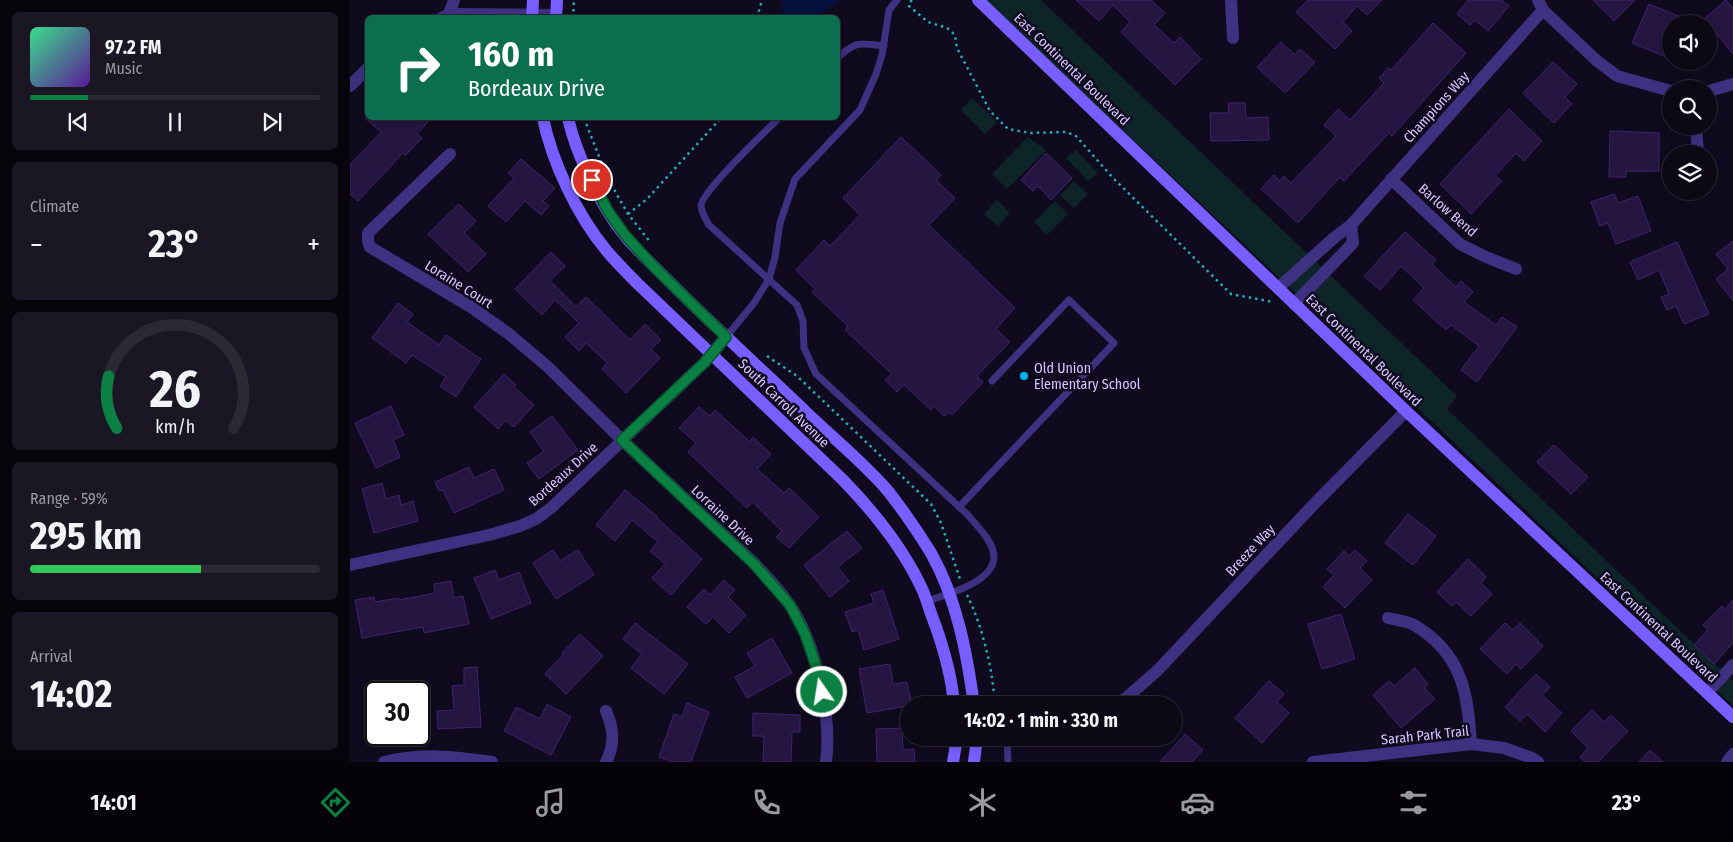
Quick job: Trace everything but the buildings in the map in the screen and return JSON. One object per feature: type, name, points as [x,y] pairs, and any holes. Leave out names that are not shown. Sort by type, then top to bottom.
[{"type":"main road","points":[[532,15],[533,0]]},
{"type":"main road","points":[[556,15],[557,0]]},
{"type":"main road","name":"East Continental Boulevard","points":[[978,0],[1406,411],[1733,717]]},
{"type":"main road","name":"South Carroll Avenue","points":[[543,120],[546,134],[557,164],[587,224],[606,250],[638,284],[868,506],[892,538],[910,566],[927,601],[947,660],[953,696]]},
{"type":"main road","name":"South Carroll Avenue","points":[[569,120],[580,155],[592,180],[608,211],[625,235],[655,268],[887,490],[912,524],[932,555],[948,594],[964,644],[973,696]]},
{"type":"main road","points":[[954,762],[955,746]]},
{"type":"main road","points":[[974,762],[976,746]]},
{"type":"street","points":[[446,15],[454,0]]},
{"type":"street","points":[[1231,0],[1233,38]]},
{"type":"street","points":[[1540,5],[1596,60],[1617,76],[1662,88]]},
{"type":"street","name":"Champions Way","points":[[1278,288],[1351,225],[1540,5]]},
{"type":"street","points":[[350,86],[365,71]]},
{"type":"street","points":[[1717,89],[1733,84]]},
{"type":"street","name":"Loraine Court","points":[[450,154],[368,233],[370,247],[471,307],[509,334],[548,367],[622,440]]},
{"type":"street","name":"Barlow Bend","points":[[1391,179],[1460,244],[1486,258],[1516,269]]},
{"type":"street","points":[[1294,304],[1353,243],[1351,225]]},
{"type":"street","name":"Bordeaux Drive","points":[[350,565],[489,535],[536,519],[551,508],[622,440],[711,354],[726,337]]},
{"type":"street","name":"Breeze Way","points":[[1128,696],[1158,670],[1316,502],[1406,411]]},
{"type":"street","name":"Lorraine Drive","points":[[622,440],[754,564],[790,605],[805,634],[822,692],[827,721],[826,762]]},
{"type":"street","points":[[1388,618],[1413,624],[1434,640],[1450,656],[1464,686],[1469,707],[1472,744]]},
{"type":"street","points":[[1707,693],[1733,665]]},
{"type":"street","points":[[606,712],[613,737],[612,752],[606,762]]},
{"type":"street","name":"Sarah Park Trail","points":[[1313,762],[1472,744],[1504,748],[1538,762]]},
{"type":"street","points":[[1727,762],[1733,754]]},
{"type":"street","points":[[384,762],[418,756],[435,756],[492,762]]},
{"type":"lane","points":[[726,337],[754,303],[769,279],[775,257],[780,223],[790,188],[795,178],[860,110],[876,74],[884,46],[889,10],[897,0]]},
{"type":"lane","points":[[840,55],[854,44],[862,43],[884,46]]},
{"type":"lane","points":[[777,120],[715,184],[702,201],[700,207],[708,224],[797,305],[803,321],[804,348],[816,374],[968,515],[988,541],[994,556],[992,567],[976,582],[927,601]]},
{"type":"lane","points":[[959,507],[1114,343],[1069,300],[992,381]]},
{"type":"lane","points":[[1007,746],[1008,762]]},
{"type":"path","points":[[573,15],[574,0]]},
{"type":"path","points":[[759,15],[762,0]]},
{"type":"path","points":[[912,0],[909,6],[915,12],[928,22],[947,28],[955,35],[957,48],[990,111],[1008,129],[1030,133],[1066,132],[1076,136],[1113,178],[1231,294],[1273,302],[1279,308]]},
{"type":"path","points":[[585,120],[607,177],[628,214],[653,246]]},
{"type":"path","points":[[628,214],[647,199],[720,120]]},
{"type":"green space","points":[[985,0],[1041,0],[1457,396],[1447,409],[1733,681],[1733,706]]},
{"type":"green space","points":[[972,98],[997,122],[985,134],[961,110]]},
{"type":"green space","points":[[1028,137],[1046,150],[1007,189],[992,174]]},
{"type":"green space","points":[[1076,150],[1098,173],[1088,181],[1066,158]]},
{"type":"green space","points":[[1074,181],[1088,194],[1074,208],[1060,195]]},
{"type":"green space","points":[[997,200],[1010,213],[998,226],[984,214]]},
{"type":"green space","points":[[1055,201],[1068,214],[1047,235],[1034,222]]},
{"type":"shaded area","points":[[782,0],[841,0],[818,15],[783,15]]},
{"type":"place","name":"Old Union Elementary School","points":[[1024,376]]},
{"type":"route","points":[[592,180],[608,211],[625,235],[655,268],[726,337],[704,363],[622,440],[754,564],[790,605],[805,634],[822,692]]}]
